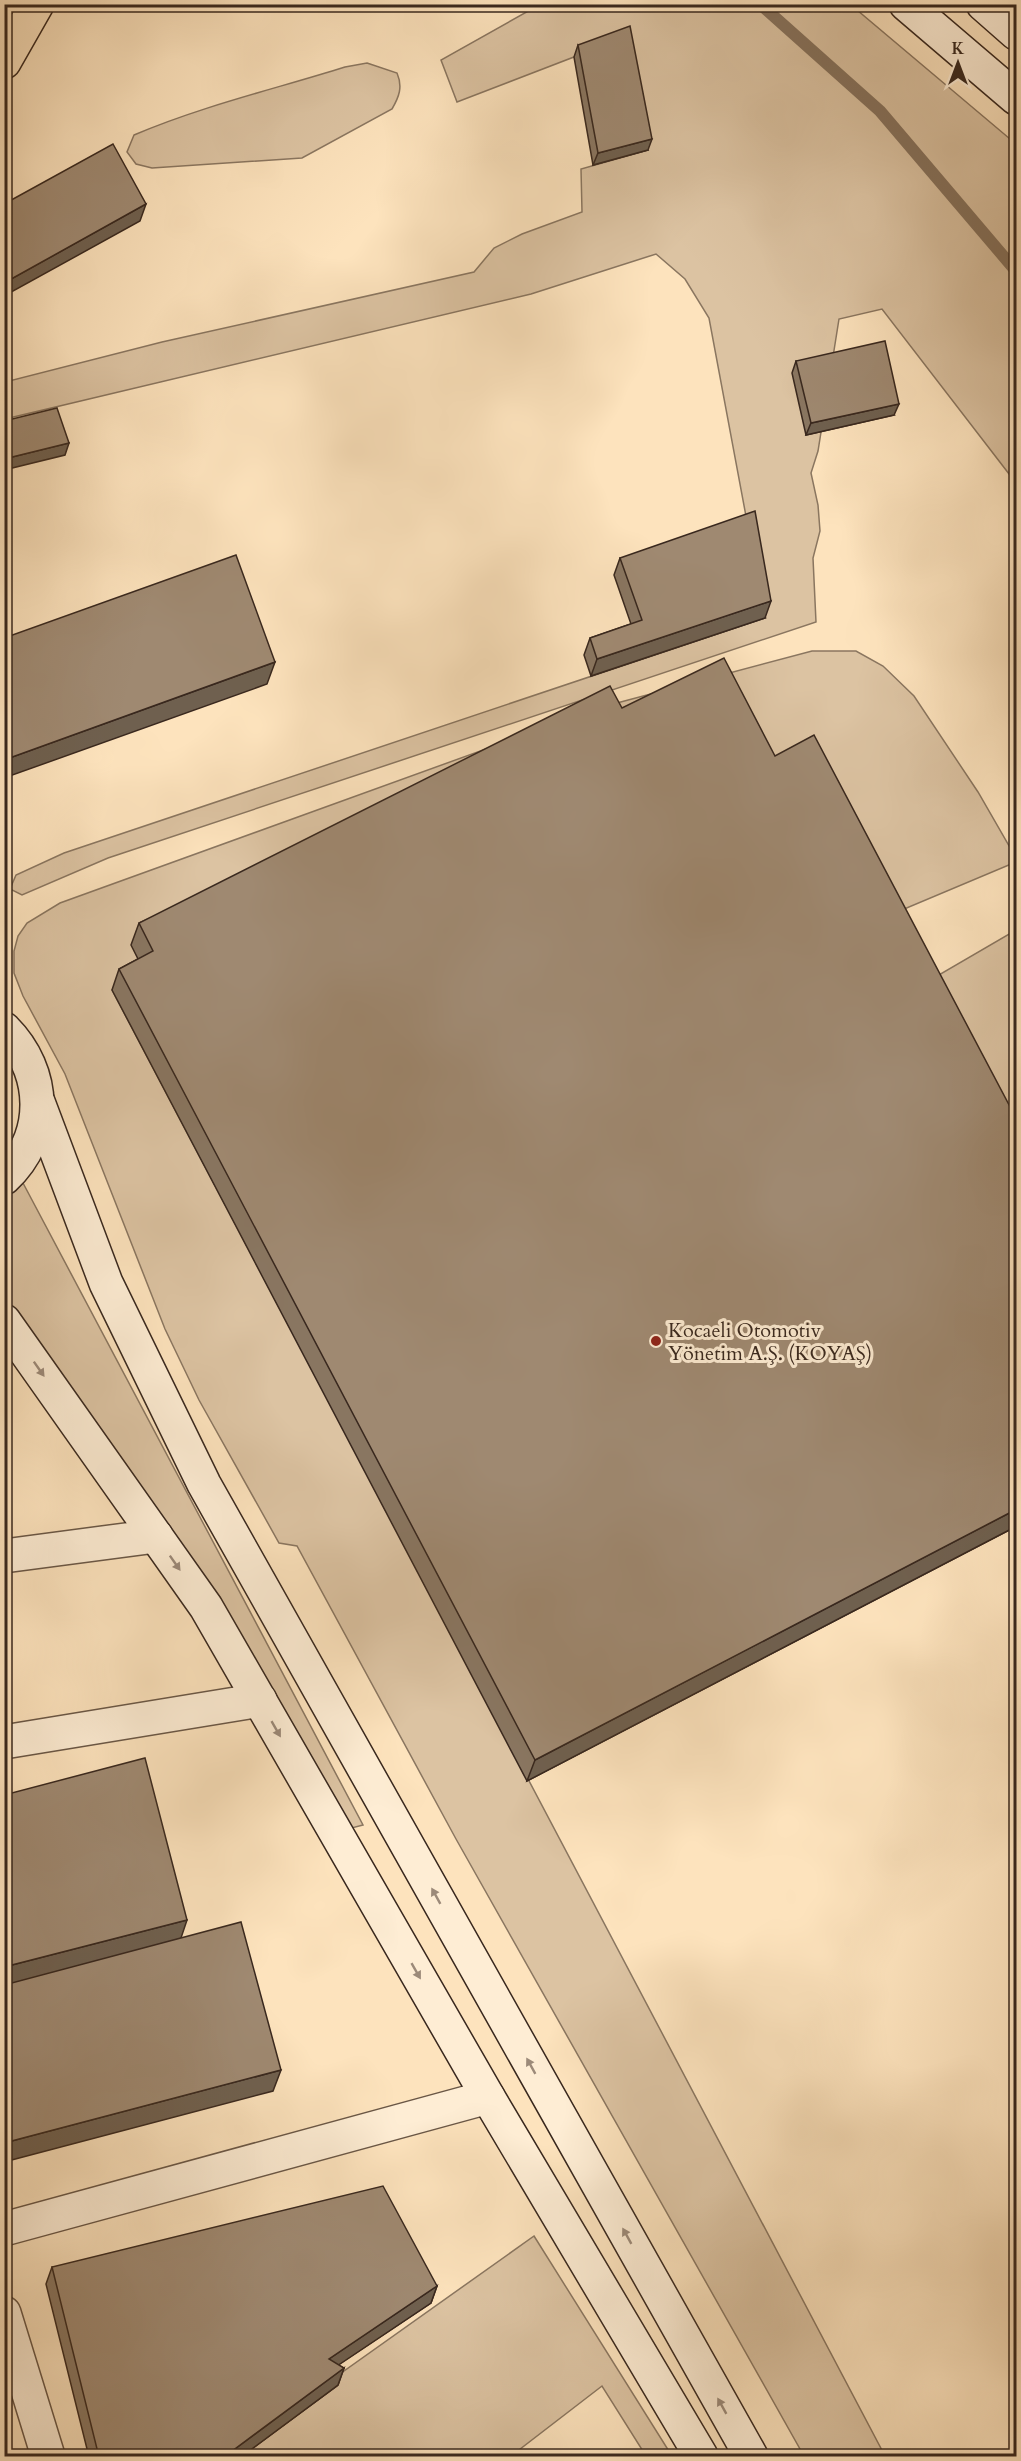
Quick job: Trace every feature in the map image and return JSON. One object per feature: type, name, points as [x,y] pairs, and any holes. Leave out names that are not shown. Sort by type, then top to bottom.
[{"type":"highway","points":[[4,62],[37,4]]},
{"type":"main road","points":[[906,4],[1017,98]]},
{"type":"main road","points":[[983,4],[1017,33]]},
{"type":"main road","points":[[4,1029],[18,1043],[33,1071],[38,1102],[106,1283],[204,1484],[751,2457]]},
{"type":"main road","points":[[4,1179],[16,1167],[33,1137],[38,1102]]},
{"type":"main road","points":[[4,1322],[206,1607],[488,2097],[701,2457]]},
{"type":"main road","points":[[4,1556],[156,1536]]},
{"type":"main road","points":[[4,1742],[260,1700]]},
{"type":"main road","points":[[4,2229],[488,2097]]},
{"type":"main road","points":[[4,2313],[48,2457]]},
{"type":"shaded area","points":[[539,5],[851,5],[1016,144],[1016,483],[882,309],[839,319],[818,451],[811,473],[818,505],[820,531],[813,558],[816,622],[108,858],[22,895],[10,889],[16,875],[64,853],[765,618],[709,318],[685,279],[656,254],[531,294],[5,419],[5,382],[162,342],[474,272],[494,248],[522,234],[582,212],[581,169],[648,150],[574,57],[457,102],[441,60]]},
{"type":"shaded area","points":[[367,63],[397,73],[400,83],[399,92],[392,109],[302,158],[152,168],[136,164],[127,152],[134,135],[186,115],[345,67]]},
{"type":"shaded area","points":[[812,651],[856,651],[883,666],[914,696],[978,792],[1016,858],[1016,862],[890,915],[132,944],[145,972],[112,990],[885,2456],[804,2456],[456,1839],[297,1546],[279,1543],[199,1400],[165,1329],[65,1074],[23,996],[14,973],[14,951],[18,936],[27,923],[60,903],[602,707]]},
{"type":"shaded area","points":[[1016,930],[1016,1156],[925,983]]},
{"type":"shaded area","points":[[23,1183],[363,1825],[348,1829],[5,1309],[4,1200]]},
{"type":"shaded area","points":[[534,2236],[672,2456],[646,2456],[602,2386],[511,2456],[241,2456],[337,2386],[330,2381]]},
{"type":"building","points":[[630,26],[652,139],[598,153],[578,45]]},
{"type":"building","points":[[113,144],[146,204],[4,283],[4,204]]},
{"type":"building","points":[[885,341],[899,404],[811,423],[796,361]]},
{"type":"building","points":[[57,408],[69,443],[4,459],[4,421]]},
{"type":"building","points":[[755,511],[771,601],[597,659],[590,638],[642,620],[620,558]]},
{"type":"building","points":[[236,555],[275,662],[4,760],[4,638]]},
{"type":"building","name":"Kocaeli Otomotiv Yönetim A.Ş. (KOYAŞ)","points":[[724,658],[775,756],[814,735],[1017,1120],[1017,1509],[535,1760],[119,969],[153,951],[139,923],[610,686],[622,708]]},
{"type":"building","points":[[145,1758],[187,1920],[4,1967],[4,1795]]},
{"type":"building","points":[[241,1922],[281,2070],[4,2143],[4,1985]]},
{"type":"building","points":[[383,2186],[437,2286],[329,2359],[344,2368],[224,2457],[99,2457],[52,2267]]},
{"type":"waterway","points":[[760,4],[880,111],[1016,271]]},
{"type":"place","name":"Kocaeli Otomotiv Yönetim A.Ş. (KOYAŞ)","points":[[656,1341]]}]
